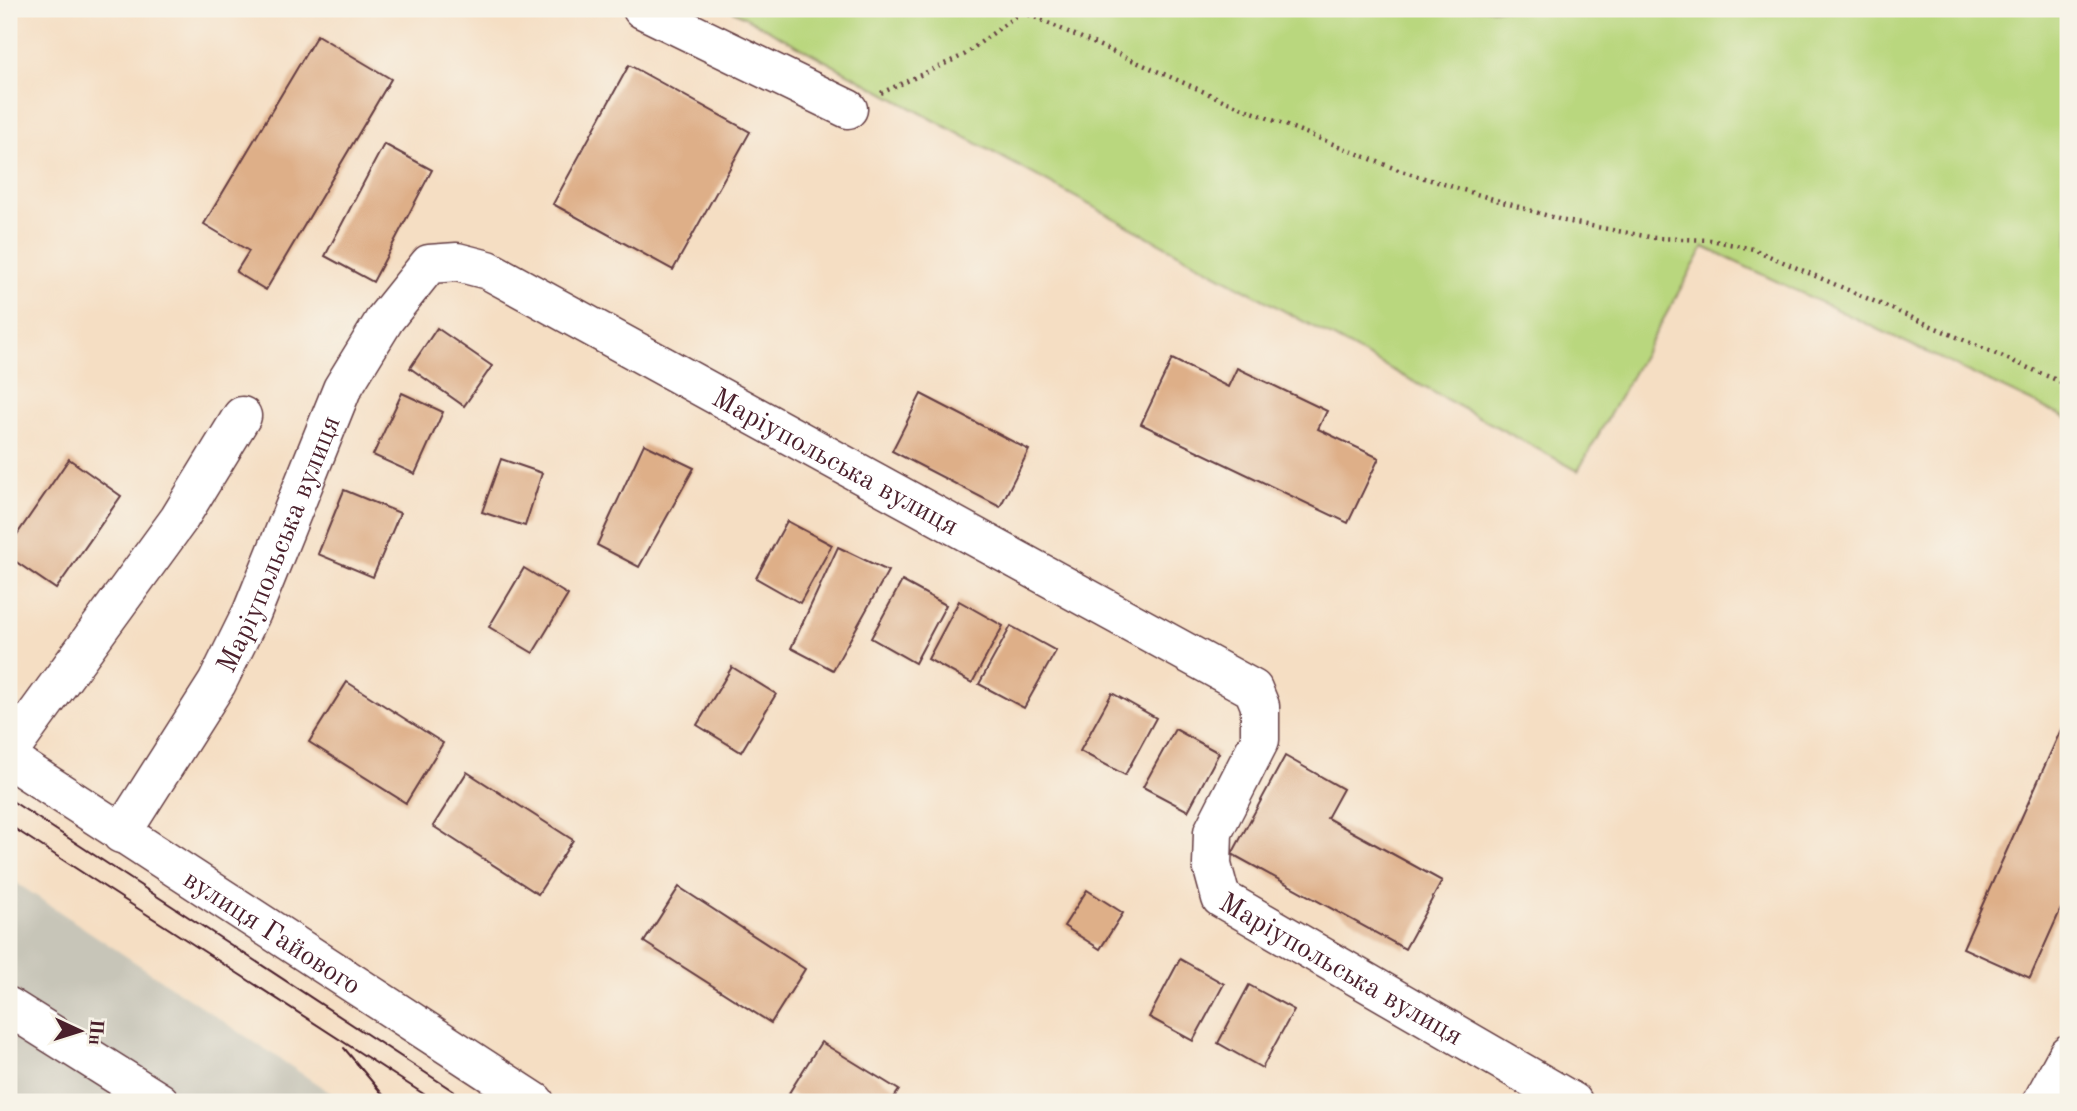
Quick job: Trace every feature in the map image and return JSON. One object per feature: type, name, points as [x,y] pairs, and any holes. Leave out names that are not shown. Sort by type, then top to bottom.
[{"type":"street","points":[[642,9],[848,109]]},
{"type":"street","name":"Маріупольська вулиця","points":[[121,834],[216,683],[252,612],[342,389],[385,319],[429,264],[457,262],[488,270],[1253,689],[1260,706],[1260,740],[1213,832],[1212,865],[1221,898],[1573,1102]]},
{"type":"street","points":[[9,752],[179,519],[242,416]]},
{"type":"street","name":"вулиця Гайового","points":[[9,759],[535,1102]]},
{"type":"street","points":[[9,1007],[160,1102]]},
{"type":"street","points":[[2042,1102],[2068,1054]]},
{"type":"path","points":[[1016,9],[1225,101],[1401,171],[1564,221],[1655,238],[1711,240],[1753,249],[2068,385]]},
{"type":"path","points":[[848,109],[964,55],[1023,10]]},
{"type":"shaded area","points":[[9,878],[344,1102],[9,1102]]},
{"type":"green space","points":[[730,9],[2068,9],[2068,419],[1704,247],[1578,471]]},
{"type":"building","points":[[317,35],[391,79],[266,290],[236,272],[249,251],[204,224]]},
{"type":"building","points":[[629,65],[750,132],[673,270],[553,204]]},
{"type":"building","points":[[384,144],[432,170],[373,282],[325,256]]},
{"type":"building","points":[[437,328],[492,366],[464,406],[410,368]]},
{"type":"building","points":[[1172,359],[1228,387],[1237,368],[1327,411],[1318,429],[1379,458],[1348,523],[1141,424]]},
{"type":"building","points":[[402,393],[443,412],[415,474],[373,455]]},
{"type":"building","points":[[921,394],[1029,450],[1000,507],[892,451]]},
{"type":"building","points":[[644,444],[694,468],[639,567],[597,545]]},
{"type":"building","points":[[69,459],[121,496],[56,589],[9,557],[9,546]]},
{"type":"building","points":[[501,459],[542,473],[525,526],[482,512]]},
{"type":"building","points":[[344,490],[400,513],[373,577],[318,554]]},
{"type":"building","points":[[787,521],[832,545],[800,603],[756,578]]},
{"type":"building","points":[[838,547],[888,571],[833,670],[791,648]]},
{"type":"building","points":[[524,568],[568,595],[533,653],[489,627]]},
{"type":"building","points":[[902,581],[946,605],[915,663],[871,638]]},
{"type":"building","points":[[959,601],[1003,626],[972,683],[928,659]]},
{"type":"building","points":[[1011,626],[1056,651],[1024,708],[979,684]]},
{"type":"building","points":[[732,667],[776,694],[741,752],[697,725]]},
{"type":"building","points":[[347,682],[443,743],[406,803],[309,742]]},
{"type":"building","points":[[1112,693],[1156,718],[1125,775],[1080,751]]},
{"type":"building","points":[[2068,714],[2068,893],[2030,978],[1963,948]]},
{"type":"building","points":[[1175,729],[1219,753],[1188,811],[1143,787]]},
{"type":"building","points":[[1285,756],[1343,789],[1327,818],[1442,881],[1405,949],[1232,854]]},
{"type":"building","points":[[467,772],[573,840],[538,894],[433,826]]},
{"type":"building","points":[[679,887],[805,969],[771,1023],[644,942]]},
{"type":"building","points":[[1087,890],[1123,913],[1100,949],[1064,926]]},
{"type":"building","points":[[1180,959],[1224,984],[1193,1041],[1149,1017]]},
{"type":"building","points":[[1249,985],[1294,1010],[1262,1068],[1218,1043]]},
{"type":"building","points":[[821,1042],[899,1090],[891,1102],[805,1102],[789,1093]]},
{"type":"tram line","points":[[9,799],[470,1102]]},
{"type":"tram line","points":[[9,825],[436,1102]]},
{"type":"tram line","points":[[344,1048],[389,1102]]}]
